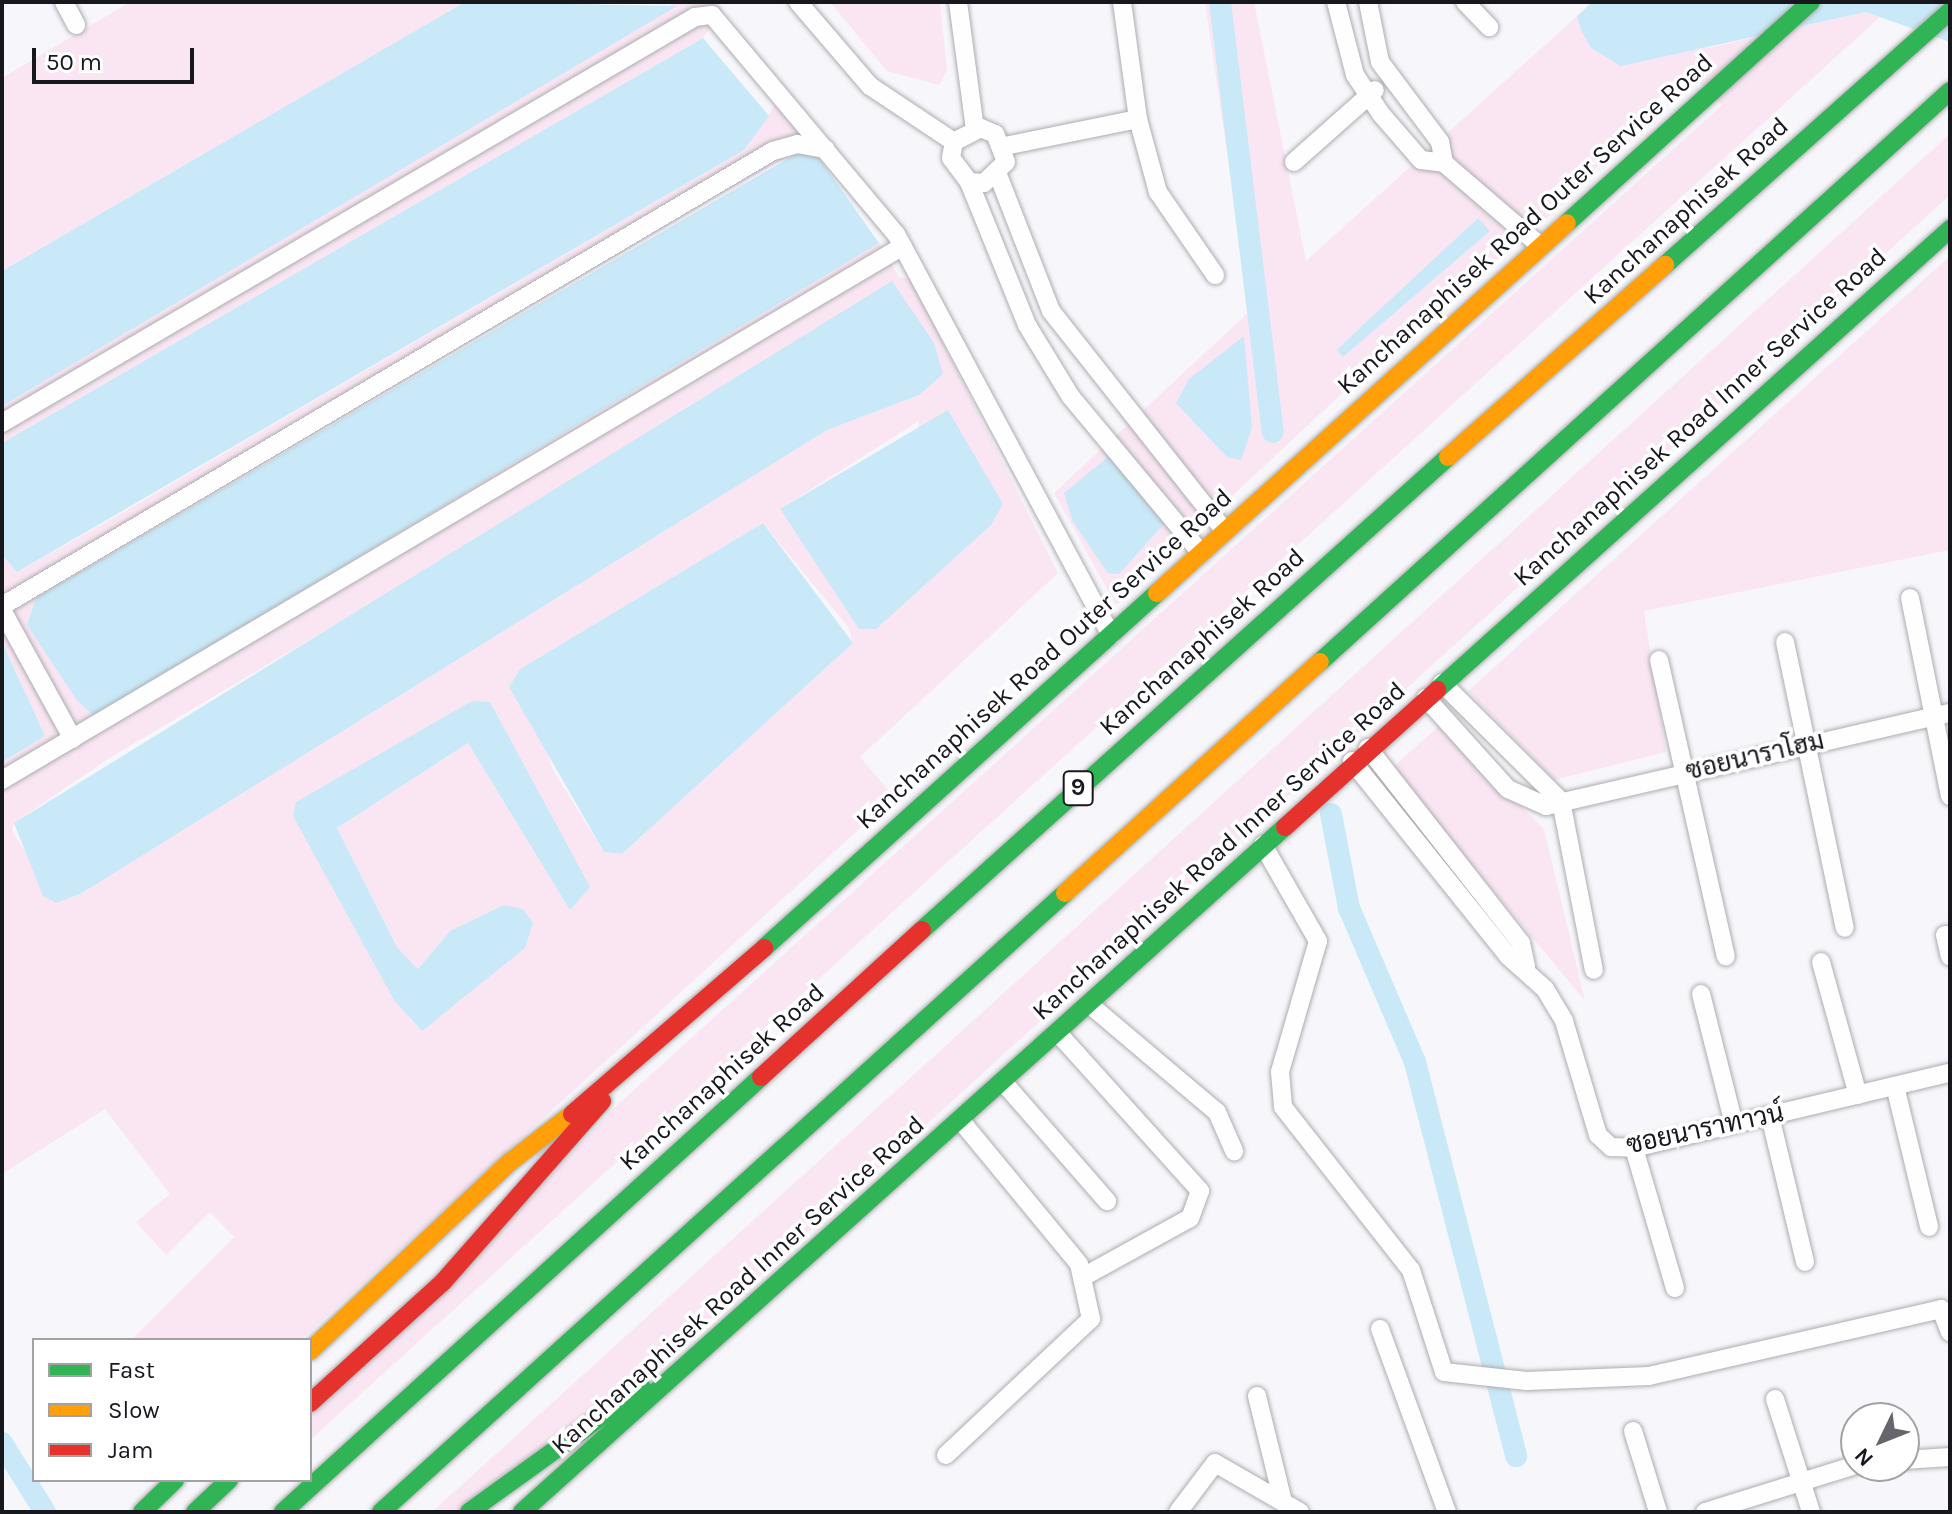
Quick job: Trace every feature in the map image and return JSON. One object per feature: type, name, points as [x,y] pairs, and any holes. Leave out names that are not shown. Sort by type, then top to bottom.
[{"type":"main road","name":"Kanchanaphisek Road Outer Service Road","points":[[312,1349],[510,1162],[639,1061],[1111,635],[1537,243],[1811,2]]},
{"type":"main road","name":"Kanchanaphisek Road","points":[[283,1512],[1211,668],[1950,11]]},
{"type":"main road","points":[[381,1512],[1950,91]]},
{"type":"main road","name":"Kanchanaphisek Road Inner Service Road","points":[[522,1512],[716,1336],[1004,1083],[1352,761],[1950,229]]},
{"type":"main road","points":[[312,1401],[443,1282],[639,1061]]},
{"type":"main road","points":[[413,1253],[437,1248],[448,1257],[443,1282]]},
{"type":"main road","points":[[469,1512],[716,1336]]},
{"type":"main road","points":[[142,1512],[173,1482]]},
{"type":"main road","points":[[195,1512],[227,1482]]},
{"type":"street","points":[[64,2],[76,25]]},
{"type":"street","points":[[798,2],[870,86],[954,142]]},
{"type":"street","points":[[958,2],[975,130]]},
{"type":"street","points":[[1122,2],[1138,119],[1158,192],[1215,275]]},
{"type":"street","points":[[1336,2],[1349,59],[1367,96],[1421,160],[1444,163],[1537,243]]},
{"type":"street","points":[[1368,2],[1389,78],[1440,142],[1444,163]]},
{"type":"street","points":[[1465,2],[1489,27]]},
{"type":"street","points":[[2,423],[695,17],[712,15],[727,29],[903,246],[1111,635]]},
{"type":"street","points":[[1294,162],[1389,78]]},
{"type":"street","points":[[1005,146],[1138,119]]},
{"type":"street","points":[[1005,146],[995,134],[975,130],[954,142],[951,158],[969,182],[1027,325],[1071,397],[1200,552]]},
{"type":"street","points":[[73,739],[2,608],[773,151],[797,144],[826,149]]},
{"type":"street","points":[[1005,146],[998,175],[1051,311],[1224,530]]},
{"type":"street","points":[[969,182],[998,175]]},
{"type":"street","points":[[2,780],[903,246]]},
{"type":"street","points":[[1910,598],[1930,718],[1950,796]]},
{"type":"street","points":[[1785,642],[1845,928]]},
{"type":"street","points":[[1659,660],[1726,957]]},
{"type":"street","points":[[1442,683],[1561,801],[1594,970]]},
{"type":"street","name":"ซอยนาราโฮม","points":[[1426,698],[1508,789],[1546,806],[1950,713]]},
{"type":"street","name":"ซอยนาราทาวน์","points":[[1368,748],[1521,943],[1526,967],[1564,1021],[1598,1135],[1611,1147],[1634,1148],[1950,1073]]},
{"type":"street","name":"ซอยนาราทาวน์","points":[[1352,761],[1508,956],[1526,967]]},
{"type":"street","points":[[1263,845],[1318,941],[1280,1072],[1283,1107],[1411,1270],[1439,1364],[1458,1376],[1527,1381],[1649,1376],[1946,1308],[1950,1332]]},
{"type":"street","points":[[1945,935],[1950,956]]},
{"type":"street","points":[[1821,962],[1858,1095]]},
{"type":"street","points":[[1701,994],[1734,1124]]},
{"type":"street","points":[[1089,1004],[1217,1112],[1234,1151]]},
{"type":"street","points":[[1057,1032],[1200,1191],[1190,1218],[1085,1276]]},
{"type":"street","points":[[1004,1083],[1107,1201]]},
{"type":"street","points":[[1895,1086],[1929,1227]]},
{"type":"street","points":[[1770,1116],[1805,1262]]},
{"type":"street","points":[[946,1455],[1078,1338],[1091,1319],[1085,1276],[961,1121]]},
{"type":"street","points":[[1634,1148],[1675,1288]]},
{"type":"street","points":[[1380,1329],[1447,1512]]},
{"type":"street","points":[[1257,1396],[1282,1498]]},
{"type":"street","points":[[1775,1399],[1811,1512]]},
{"type":"street","points":[[1633,1431],[1658,1512]]},
{"type":"street","points":[[1920,1459],[1950,1457]]},
{"type":"street","points":[[1178,1512],[1215,1463],[1282,1498],[1300,1512]]},
{"type":"street","points":[[1705,1512],[1840,1470]]},
{"type":"shaded area","points":[[130,2],[465,2],[2,271],[2,78]]},
{"type":"shaded area","points":[[676,2],[717,2],[723,10],[703,38],[2,443],[2,406]]},
{"type":"shaded area","points":[[830,2],[940,2],[947,70],[939,85],[887,71]]},
{"type":"shaded area","points":[[1205,2],[1254,2],[1306,261],[1577,16],[1581,30],[1708,48],[1866,12],[1880,17],[312,1438],[312,1414],[452,1283],[614,1108],[1722,105],[1693,76],[1665,89],[1572,196],[1339,396],[1116,605],[1054,493],[1250,311]]},
{"type":"shaded area","points":[[777,102],[819,158],[798,152],[727,190],[36,598],[28,625],[94,715],[879,243],[899,277],[911,279],[1058,573],[860,757],[894,797],[303,1338],[133,1338],[234,1237],[210,1212],[166,1255],[136,1222],[170,1194],[105,1109],[2,1174],[2,762],[45,736],[2,642],[2,555],[17,572],[744,150]],"holes":[[[919,395],[827,430],[82,893],[58,903],[12,831],[14,823],[111,757],[379,599]],[[919,421],[902,602],[876,628],[859,628],[780,509]],[[763,523],[848,627],[853,643],[622,854],[604,852],[553,770],[520,669]],[[490,702],[570,909],[468,743],[337,828],[397,947],[418,969],[450,931],[413,1023],[296,802]]]},
{"type":"shaded area","points":[[1950,134],[1950,195],[722,1310],[462,1512],[432,1512]]},
{"type":"shaded area","points":[[1950,256],[1950,550],[1644,611],[1666,752],[1554,780],[1468,691]]},
{"type":"shaded area","points":[[1439,726],[1544,829],[1585,1001],[1392,768]]},
{"type":"water","points":[[465,2],[677,6],[2,406],[2,271]]},
{"type":"water","points":[[1592,2],[1950,2],[1950,42],[1866,12],[1621,66],[1591,48],[1581,30],[1577,16]]},
{"type":"water","points":[[703,38],[769,116],[744,150],[17,572],[2,555],[2,443]]},
{"type":"water","points":[[799,152],[819,158],[879,243],[94,716],[76,699],[27,625],[36,598]]},
{"type":"water","points":[[1478,218],[1490,231],[1343,357],[1337,350]]},
{"type":"water","points":[[892,281],[934,343],[943,374],[919,395],[827,430],[82,893],[57,903],[43,896],[14,823]]},
{"type":"water","points":[[1244,336],[1252,428],[1241,460],[1227,457],[1176,403],[1189,379]]},
{"type":"water","points":[[948,410],[1003,504],[991,525],[876,629],[859,629],[780,509]]},
{"type":"water","points":[[1109,456],[1164,524],[1119,574],[1108,573],[1073,522],[1064,493]]},
{"type":"water","points":[[763,523],[853,643],[622,854],[604,852],[509,687],[520,669]]},
{"type":"water","points":[[2,642],[45,736],[2,762]]},
{"type":"water","points":[[472,701],[490,702],[590,887],[570,910],[468,743],[337,828],[397,947],[418,969],[450,931],[504,905],[523,909],[533,923],[525,948],[422,1031],[394,1000],[293,816],[296,802]]},
{"type":"waterway","points":[[1220,2],[1273,432]]},
{"type":"waterway","points":[[1331,814],[1349,908],[1415,1062],[1516,1456]]},
{"type":"waterway","points":[[2,1443],[45,1512]]},
{"type":"traffic: fast","points":[[1567,223],[1811,2]]},
{"type":"traffic: fast","points":[[1665,265],[1950,11]]},
{"type":"traffic: fast","points":[[1320,662],[1950,91]]},
{"type":"traffic: fast","points":[[1437,690],[1950,229]]},
{"type":"traffic: fast","points":[[922,930],[1448,457]]},
{"type":"traffic: fast","points":[[764,948],[1157,593]]},
{"type":"traffic: fast","points":[[522,1512],[1285,827]]},
{"type":"traffic: fast","points":[[381,1512],[1065,893]]},
{"type":"traffic: fast","points":[[283,1512],[761,1077]]},
{"type":"traffic: fast","points":[[469,1512],[642,1387]]},
{"type":"traffic: fast","points":[[142,1512],[173,1482]]},
{"type":"traffic: fast","points":[[195,1512],[227,1482]]},
{"type":"traffic: slow","points":[[1157,593],[1567,223]]},
{"type":"traffic: slow","points":[[1448,457],[1665,265]]},
{"type":"traffic: slow","points":[[1065,893],[1320,662]]},
{"type":"traffic: slow","points":[[312,1349],[510,1162],[572,1114]]},
{"type":"traffic: jam","points":[[1285,827],[1437,690]]},
{"type":"traffic: jam","points":[[761,1077],[922,930]]},
{"type":"traffic: jam","points":[[572,1114],[764,948]]},
{"type":"traffic: jam","points":[[312,1401],[443,1282],[602,1101]]}]
